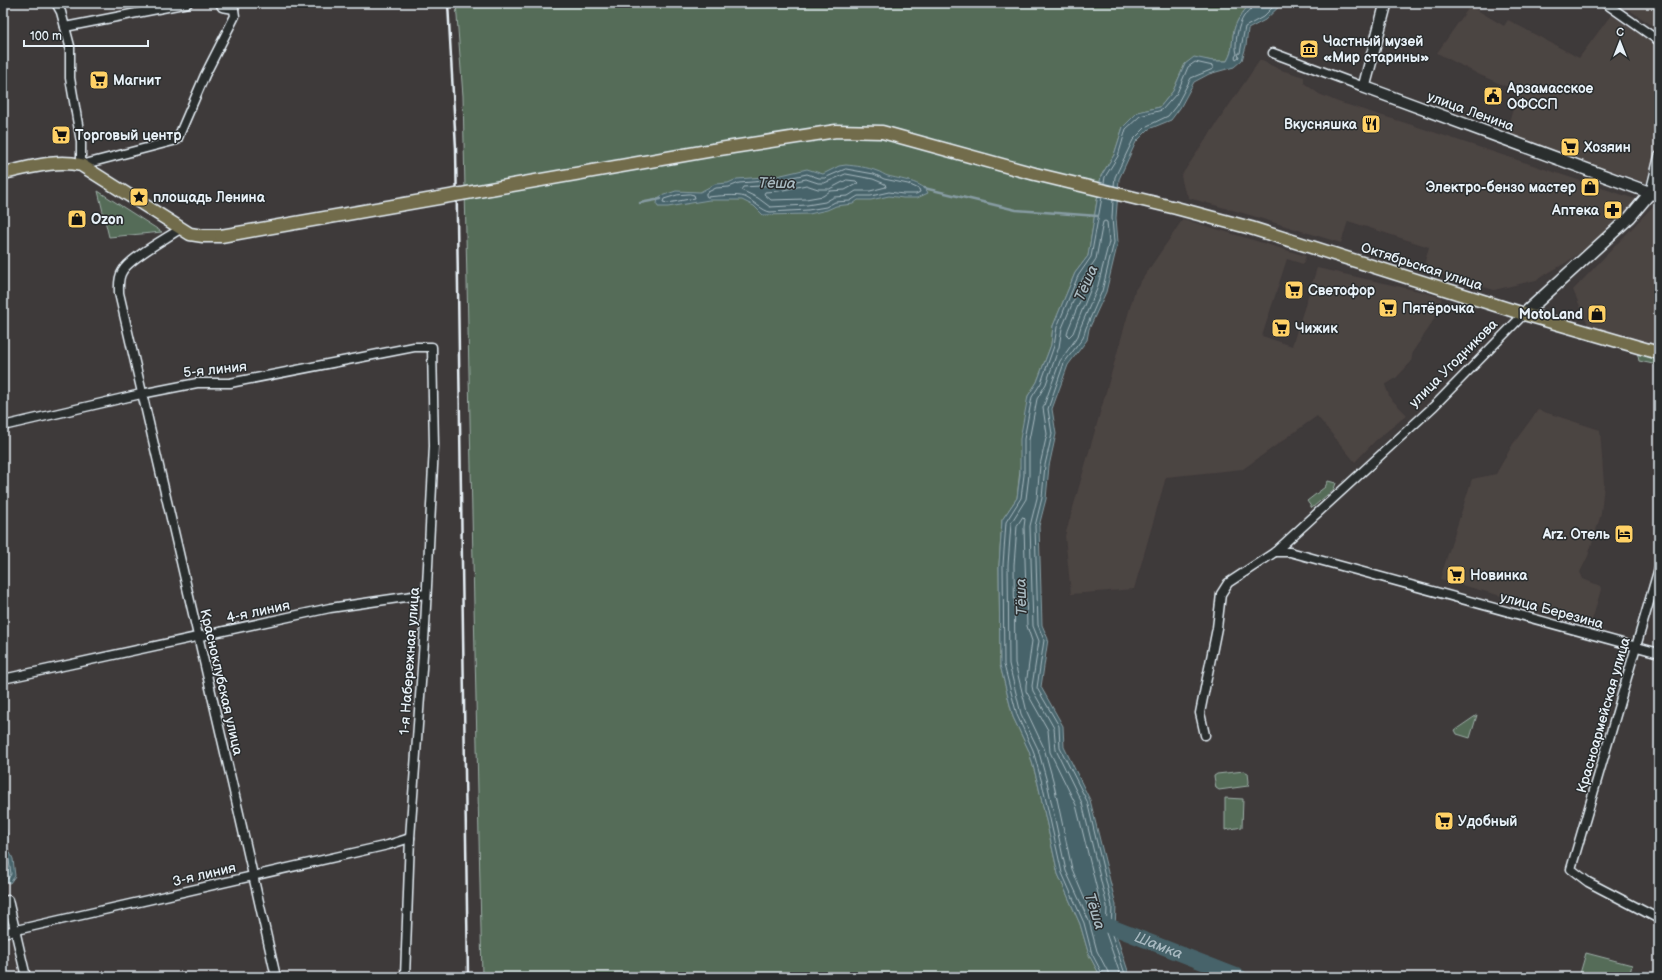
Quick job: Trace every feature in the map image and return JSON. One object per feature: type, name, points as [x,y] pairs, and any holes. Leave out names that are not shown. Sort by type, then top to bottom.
[{"type":"main road","name":"Октябрьская улица","points":[[81,165],[180,229],[190,234],[220,236],[713,150],[836,131],[882,132],[1035,174],[1176,208],[1258,230],[1524,314],[1659,353]]},
{"type":"main road","points":[[3,173],[57,162],[69,162],[81,165]]},
{"type":"street","points":[[56,3],[61,12],[70,46],[70,78],[81,142],[81,165],[177,140],[205,75],[235,16],[234,6],[222,7],[220,3]]},
{"type":"street","points":[[64,27],[188,3]]},
{"type":"street","points":[[1364,87],[1386,3]]},
{"type":"street","points":[[1605,3],[1659,41]]},
{"type":"street","name":"улица Ленина","points":[[1273,53],[1654,195]]},
{"type":"street","points":[[1654,195],[1659,156]]},
{"type":"street","name":"улица Угодникова","points":[[1205,734],[1200,713],[1217,628],[1221,594],[1228,583],[1275,552],[1434,406],[1524,314],[1654,195]]},
{"type":"street","name":"Красноклубская улица","points":[[180,229],[131,261],[122,271],[119,281],[119,293],[276,977]]},
{"type":"street","name":"5-я линия","points":[[3,426],[141,394],[196,383],[230,383],[414,347],[432,347]]},
{"type":"street","name":"1-я Набережная улица","points":[[405,977],[410,838],[434,446],[432,347]]},
{"type":"street","name":"улица Березина","points":[[1275,552],[1290,552],[1659,653]]},
{"type":"street","name":"Красноармейская улица","points":[[1659,568],[1571,869],[1588,882],[1659,919]]},
{"type":"street","name":"4-я линия","points":[[3,679],[330,608],[426,594]]},
{"type":"street","name":"3-я линия","points":[[3,933],[388,845],[410,838]]},
{"type":"street","points":[[8,900],[26,977]]},
{"type":"shaded area","points":[[1619,3],[1659,3],[1659,30]]},
{"type":"shaded area","points":[[1470,6],[1504,26],[1508,20],[1579,58],[1611,15],[1659,47],[1659,136],[1646,183],[1508,134],[1507,127],[1519,92],[1480,75],[1437,53]]},
{"type":"shaded area","points":[[1260,60],[1281,70],[1304,77],[1304,83],[1319,94],[1338,102],[1638,200],[1602,236],[1567,262],[1536,280],[1494,290],[1423,269],[1429,247],[1348,221],[1341,243],[1189,198],[1184,189],[1181,176]]},
{"type":"shaded area","points":[[1658,201],[1659,346],[1589,327],[1573,290]]},
{"type":"shaded area","points":[[1183,219],[1306,256],[1303,264],[1287,259],[1262,336],[1292,346],[1317,268],[1423,292],[1442,298],[1438,311],[1429,328],[1413,351],[1411,362],[1396,378],[1385,385],[1390,398],[1407,415],[1375,441],[1355,462],[1317,416],[1243,469],[1166,477],[1134,589],[1071,594],[1065,536],[1135,290]]},
{"type":"shaded area","points":[[1538,410],[1600,430],[1604,484],[1601,514],[1588,556],[1580,572],[1583,579],[1600,586],[1601,589],[1592,621],[1440,579],[1472,479],[1496,474],[1513,444]]},
{"type":"green space","points":[[456,3],[1251,3],[1235,26],[1232,49],[1227,61],[1213,61],[1194,58],[1185,64],[1173,91],[1160,107],[1138,112],[1123,127],[1114,155],[1101,176],[1088,256],[1075,273],[1053,326],[1051,345],[1037,382],[1028,396],[1017,498],[1002,520],[999,565],[1000,665],[1013,717],[1029,751],[1058,874],[1080,924],[1089,955],[1101,977],[482,977],[463,96]]},
{"type":"green space","points":[[98,191],[162,232],[109,237]]},
{"type":"green space","points":[[1637,351],[1659,357],[1659,369],[1658,365],[1639,361]]},
{"type":"green space","points":[[1328,481],[1336,483],[1334,489],[1312,508],[1307,501],[1325,487]]},
{"type":"green space","points":[[1477,715],[1470,738],[1457,734],[1455,730]]},
{"type":"green space","points":[[1244,771],[1248,773],[1248,786],[1219,790],[1216,788],[1214,776],[1217,774]]},
{"type":"green space","points":[[1225,798],[1243,799],[1242,827],[1225,830]]},
{"type":"green space","points":[[1586,953],[1632,965],[1629,977],[1579,977]]},
{"type":"water","points":[[1251,3],[1283,3],[1265,20],[1248,29],[1246,46],[1242,60],[1234,67],[1209,74],[1194,82],[1180,108],[1171,120],[1149,129],[1136,142],[1119,179],[1116,218],[1118,242],[1106,292],[1089,329],[1087,340],[1068,365],[1052,409],[1056,434],[1049,466],[1046,499],[1039,526],[1042,625],[1048,639],[1041,687],[1063,726],[1064,747],[1090,800],[1116,905],[1115,931],[1130,977],[1101,977],[1089,955],[1080,924],[1058,874],[1029,751],[1013,717],[1000,665],[999,565],[1002,520],[1017,498],[1020,475],[1020,439],[1028,396],[1037,382],[1051,345],[1053,326],[1075,273],[1088,256],[1101,176],[1114,155],[1123,127],[1138,112],[1160,107],[1173,91],[1185,64],[1194,57],[1213,61],[1227,61],[1232,49],[1235,26]]},
{"type":"water","points":[[846,165],[878,171],[888,176],[911,182],[922,186],[928,193],[917,198],[889,196],[871,200],[858,200],[853,204],[836,206],[827,210],[809,214],[763,215],[754,206],[742,200],[709,200],[668,207],[658,207],[657,204],[658,198],[676,191],[700,192],[715,184],[728,183],[737,179],[777,176],[807,169],[823,174],[839,166]]},
{"type":"water","points":[[3,825],[6,829],[8,848],[13,859],[15,876],[10,883],[3,882]]},
{"type":"waterway","name":"Тёша","points":[[924,188],[1016,210],[1098,216]]},
{"type":"waterway","name":"Тёша","points":[[640,203],[661,199]]},
{"type":"waterway","name":"Шамка","points":[[1099,922],[1240,977]]},
{"type":"railway","points":[[448,3],[456,148],[468,977]]},
{"type":"place","name":"Частный музей «Мир старины»","points":[[1309,49]]},
{"type":"place","name":"Магнит","points":[[99,80]]},
{"type":"place","name":"Арзамасское ОФССП","points":[[1493,96]]},
{"type":"place","name":"Вкусняшка","points":[[1371,124]]},
{"type":"place","name":"Торговый центр","points":[[61,135]]},
{"type":"place","name":"Хозяин","points":[[1570,147]]},
{"type":"place","name":"Электро-бензо мастер","points":[[1590,187]]},
{"type":"place","name":"площадь Ленина","points":[[139,197]]},
{"type":"place","name":"Аптека","points":[[1613,210]]},
{"type":"place","name":"Ozon","points":[[77,219]]},
{"type":"place","name":"Светофор","points":[[1294,290]]},
{"type":"place","name":"Пятёрочка","points":[[1388,308]]},
{"type":"place","name":"MotoLand","points":[[1597,314]]},
{"type":"place","name":"Чижик","points":[[1281,328]]},
{"type":"place","name":"Arz. Отель","points":[[1624,534]]},
{"type":"place","name":"Новинка","points":[[1456,575]]},
{"type":"place","name":"Удобный","points":[[1444,821]]}]
